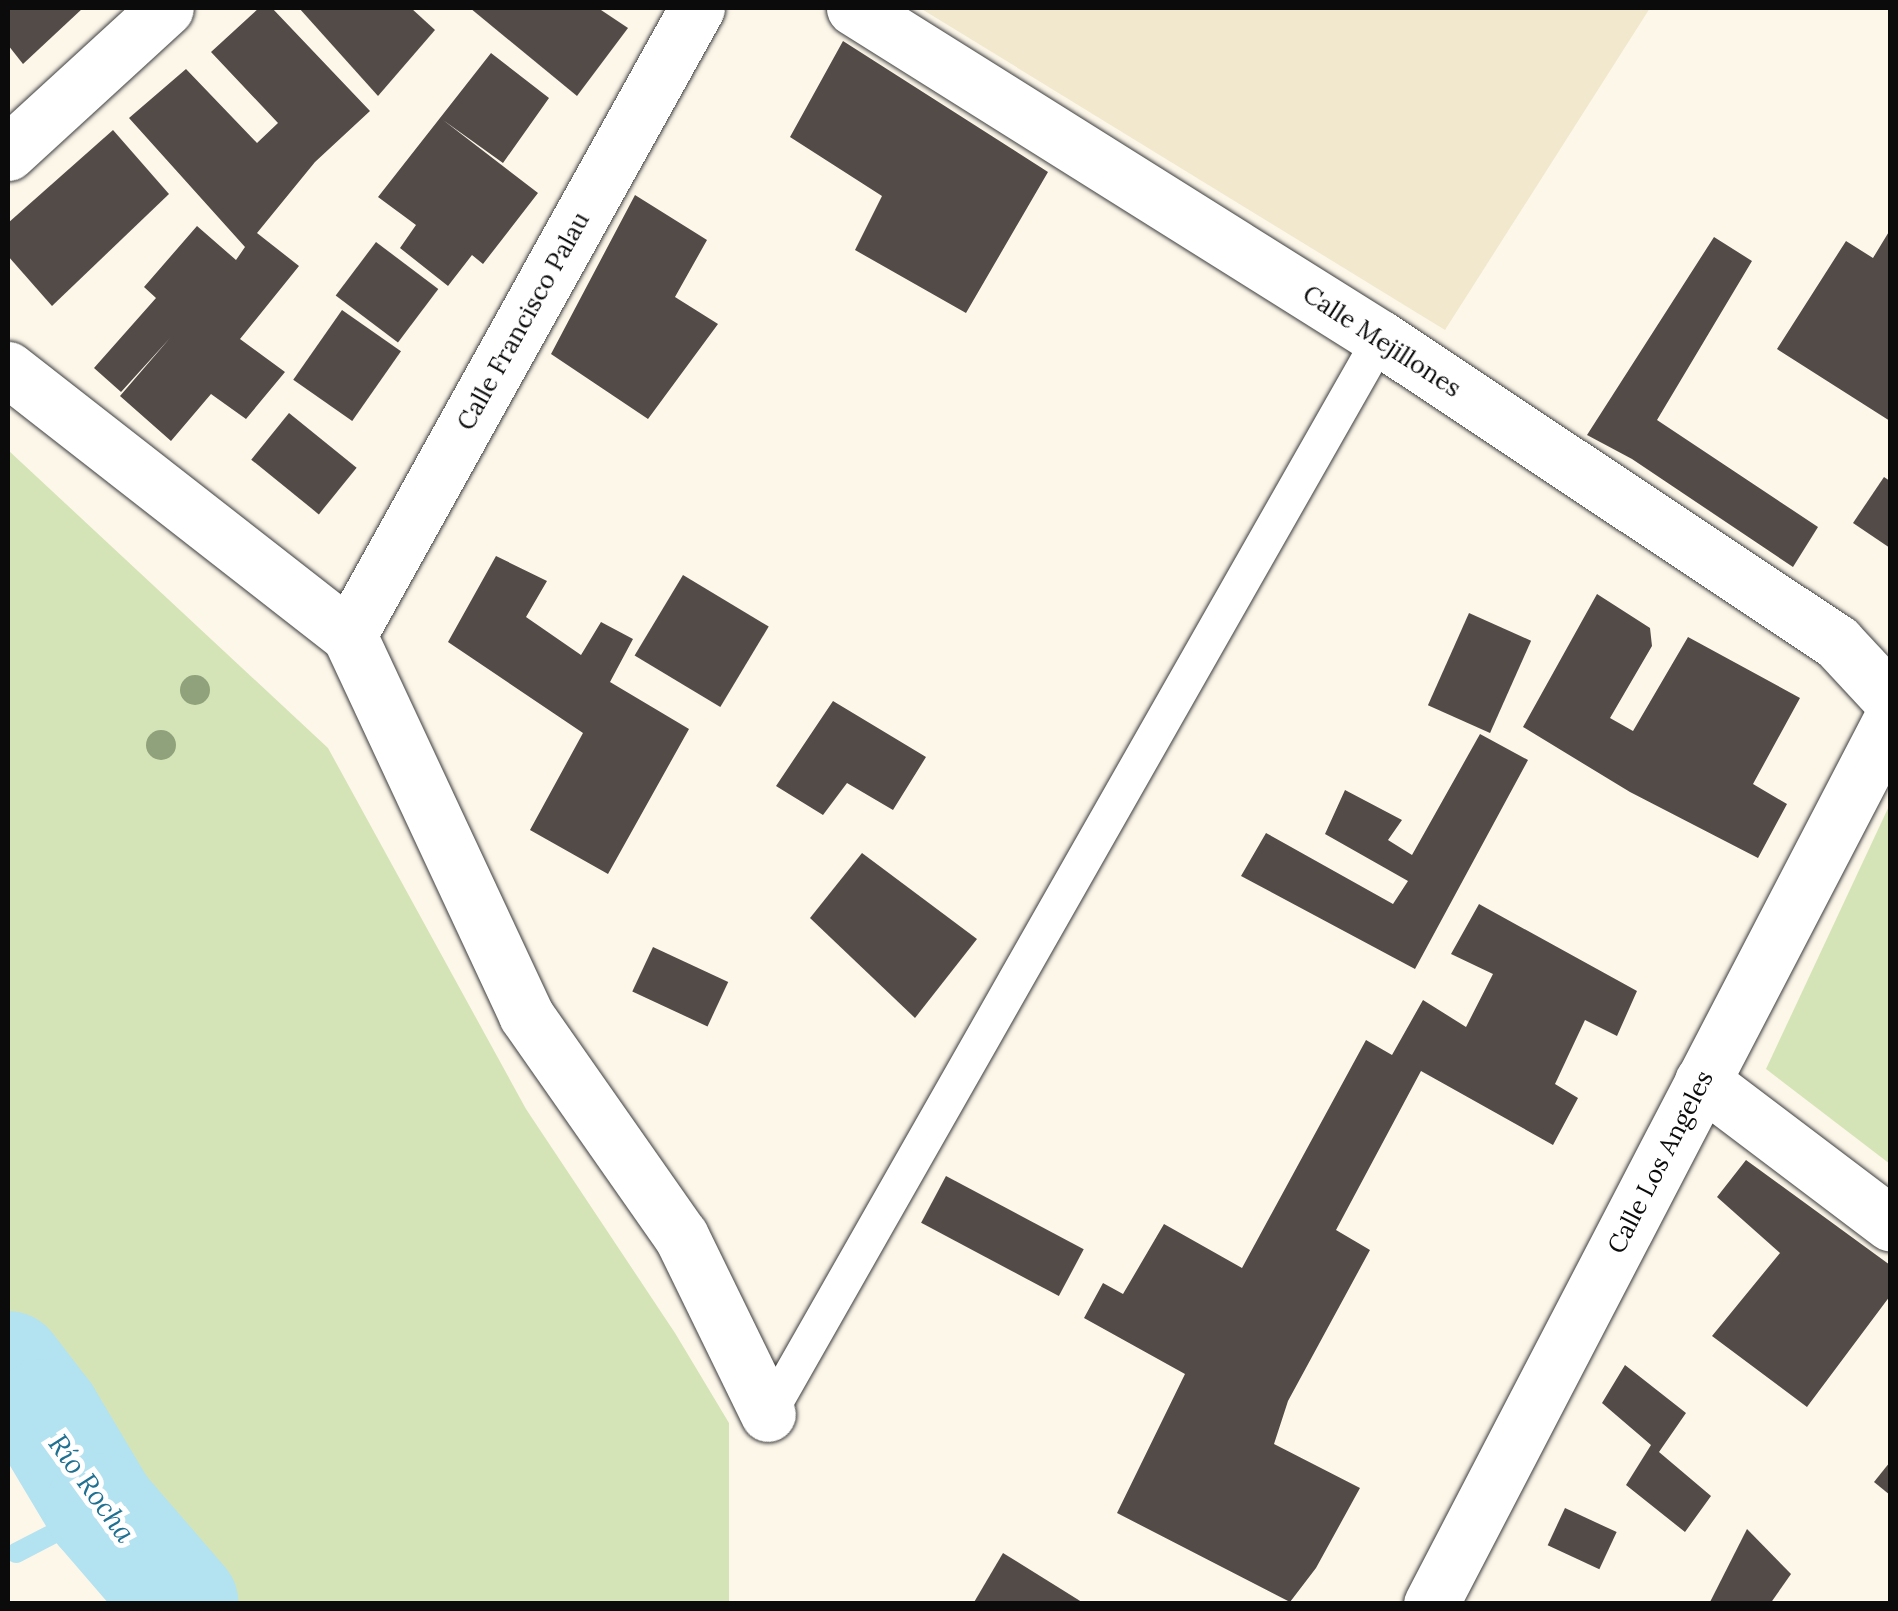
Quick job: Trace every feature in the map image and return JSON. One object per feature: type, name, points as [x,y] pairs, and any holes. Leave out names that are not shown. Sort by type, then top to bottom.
[{"type":"street","points":[[8,153],[166,8]]},
{"type":"street","name":"Calle Francisco Palau","points":[[349,635],[697,8]]},
{"type":"street","name":"Calle Mejillones","points":[[854,8],[1380,338],[1837,642],[1890,699]]},
{"type":"street","points":[[8,369],[349,635],[526,1015],[681,1236],[768,1414]]},
{"type":"street","name":"Calle Los Angeles","points":[[1431,1604],[1890,721]]},
{"type":"street","points":[[1702,1081],[1890,1223]]},
{"type":"lane","points":[[768,1414],[1380,338]]},
{"type":"shaded area","points":[[920,8],[1650,8],[1445,330]]},
{"type":"green space","points":[[8,450],[328,748],[526,1109],[675,1333],[729,1423],[729,1603],[224,1603],[8,1340]]},
{"type":"green space","points":[[1890,804],[1890,1164],[1766,1069]]},
{"type":"building","points":[[8,8],[83,8],[23,64],[8,45]]},
{"type":"building","points":[[259,8],[272,8],[370,111],[315,162],[257,233],[299,266],[240,339],[285,372],[246,419],[211,394],[171,441],[120,396],[170,338],[121,392],[94,368],[156,298],[144,287],[197,226],[236,260],[245,247],[129,118],[186,69],[257,143],[278,123],[211,52]]},
{"type":"building","points":[[299,8],[411,8],[435,30],[378,96]]},
{"type":"building","points":[[470,8],[598,8],[628,28],[577,96]]},
{"type":"building","points":[[843,41],[1048,172],[966,313],[855,250],[882,196],[790,137]]},
{"type":"building","points":[[491,53],[549,98],[503,163],[443,120],[538,193],[483,264],[472,255],[448,286],[400,248],[416,225],[378,197]]},
{"type":"building","points":[[113,130],[169,194],[52,306],[8,256],[8,223]]},
{"type":"building","points":[[635,195],[707,240],[675,297],[718,324],[648,419],[551,354]]},
{"type":"building","points":[[1890,230],[1890,421],[1777,349],[1846,241],[1873,258]]},
{"type":"building","points":[[1714,237],[1752,261],[1657,420],[1818,527],[1793,567],[1632,459],[1587,435]]},
{"type":"building","points":[[376,242],[438,289],[398,342],[336,296]]},
{"type":"building","points":[[342,310],[401,351],[352,421],[293,380]]},
{"type":"building","points":[[289,413],[357,468],[319,514],[251,460]]},
{"type":"building","points":[[1884,477],[1890,481],[1890,548],[1853,523]]},
{"type":"building","points":[[496,556],[547,581],[526,617],[581,655],[601,622],[633,639],[610,682],[689,729],[608,874],[530,830],[583,733],[448,642]]},
{"type":"building","points":[[683,575],[769,627],[720,707],[635,656]]},
{"type":"building","points":[[1597,594],[1650,628],[1652,646],[1610,718],[1633,731],[1688,637],[1800,698],[1753,784],[1787,804],[1758,858],[1630,792],[1523,727]]},
{"type":"building","points":[[1469,613],[1531,641],[1490,733],[1428,705]]},
{"type":"building","points":[[833,701],[926,757],[893,810],[847,783],[823,815],[776,786]]},
{"type":"building","points":[[1480,734],[1528,760],[1415,969],[1241,876],[1266,833],[1393,904],[1408,881],[1325,834],[1345,790],[1402,820],[1388,840],[1412,855]]},
{"type":"building","points":[[862,853],[977,939],[915,1018],[810,918]]},
{"type":"building","points":[[1479,904],[1637,991],[1617,1036],[1585,1020],[1555,1084],[1578,1098],[1553,1145],[1421,1071],[1336,1230],[1370,1250],[1288,1401],[1274,1444],[1360,1488],[1316,1568],[1290,1602],[1117,1513],[1185,1374],[1084,1318],[1103,1283],[1123,1294],[1164,1224],[1242,1268],[1366,1040],[1392,1055],[1423,1000],[1466,1027],[1493,974],[1451,954]]},
{"type":"building","points":[[653,947],[728,982],[708,1026],[632,991]]},
{"type":"building","points":[[1746,1160],[1890,1265],[1890,1296],[1807,1407],[1712,1336],[1780,1253],[1717,1197]]},
{"type":"building","points":[[946,1176],[1084,1249],[1059,1296],[921,1223]]},
{"type":"building","points":[[1625,1365],[1686,1413],[1659,1452],[1711,1496],[1685,1532],[1626,1485],[1651,1445],[1602,1403]]},
{"type":"building","points":[[1890,1462],[1890,1495],[1874,1482]]},
{"type":"building","points":[[1565,1508],[1617,1532],[1599,1569],[1548,1545]]},
{"type":"building","points":[[1747,1529],[1791,1574],[1770,1604],[1709,1604]]},
{"type":"building","points":[[1003,1553],[1085,1604],[973,1604]]},
{"type":"waterway","name":"Río Rocha","points":[[8,1367],[45,1415],[101,1509],[183,1604]]},
{"type":"waterway","points":[[16,1553],[101,1509]]}]
